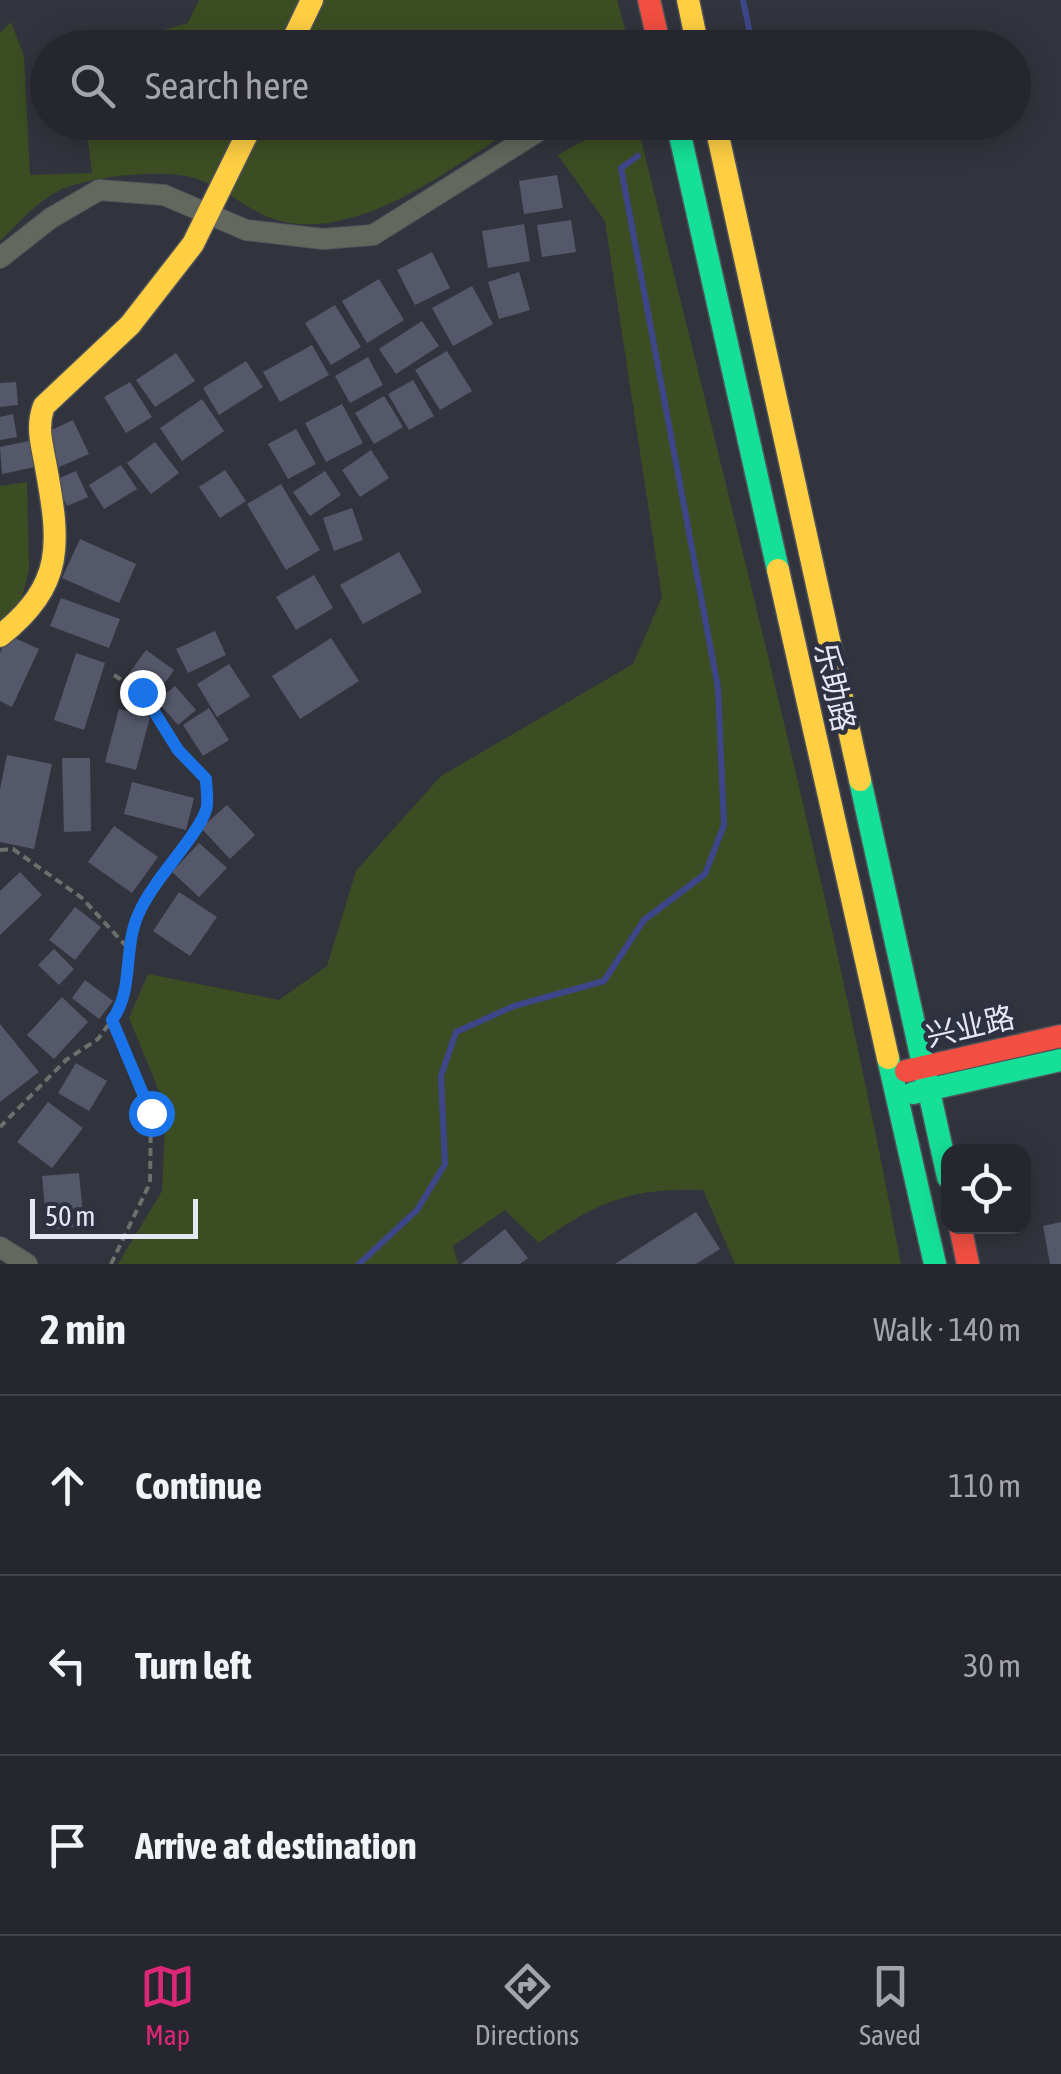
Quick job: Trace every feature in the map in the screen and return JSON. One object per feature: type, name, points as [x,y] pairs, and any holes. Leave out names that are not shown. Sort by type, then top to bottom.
[{"type":"street","points":[[298,30],[312,0]]},
{"type":"street","points":[[649,0],[656,30]]},
{"type":"street","points":[[688,0],[694,30]]},
{"type":"street","points":[[0,636],[30,612],[44,592],[53,552],[38,422],[44,406],[130,326],[194,244],[243,140]]},
{"type":"street","points":[[0,258],[51,218],[99,190],[164,195],[246,230],[323,239],[373,235],[524,140]]},
{"type":"street","name":"乐助路","points":[[681,140],[935,1264]]},
{"type":"street","name":"乐助路","points":[[719,140],[941,1146]]},
{"type":"street","name":"兴业路","points":[[895,1086],[1061,1036]]},
{"type":"street","name":"兴业路","points":[[926,1078],[1061,1060]]},
{"type":"street","points":[[962,1234],[968,1264]]},
{"type":"street","points":[[0,1247],[28,1264]]},
{"type":"path","points":[[0,1127],[66,1060],[98,1040],[123,1006],[128,948],[154,882],[206,809],[206,779],[178,750],[142,692],[114,675]]},
{"type":"path","points":[[0,850],[13,849],[82,898],[128,948]]},
{"type":"path","points":[[111,1264],[150,1183],[151,1130],[151,1113],[112,1020]]},
{"type":"green space","points":[[199,0],[617,0],[625,30],[163,30],[188,23]]},
{"type":"green space","points":[[11,22],[24,56],[30,175],[92,173],[88,140],[496,140],[404,196],[379,208],[327,223],[272,218],[186,176],[129,175],[88,181],[58,191],[0,241],[0,33]]},
{"type":"green space","points":[[585,140],[641,140],[810,834],[901,1264],[735,1264],[703,1190],[678,1190],[635,1195],[597,1207],[539,1243],[505,1210],[453,1246],[458,1264],[118,1264],[162,1191],[166,1108],[129,1018],[148,974],[279,1000],[327,966],[356,871],[441,776],[633,664],[662,597],[605,221],[558,155]]},
{"type":"green space","points":[[27,482],[29,570],[19,609],[0,624],[0,486]]},
{"type":"building","points":[[557,175],[563,208],[524,214],[519,181]]},
{"type":"building","points":[[571,220],[576,252],[542,257],[537,225]]},
{"type":"building","points":[[524,224],[530,261],[488,268],[482,231]]},
{"type":"building","points":[[432,252],[450,288],[415,305],[397,270]]},
{"type":"building","points":[[519,272],[530,310],[499,319],[488,282]]},
{"type":"building","points":[[379,279],[404,320],[367,343],[342,301]]},
{"type":"building","points":[[472,286],[493,324],[453,346],[432,308]]},
{"type":"building","points":[[335,305],[361,347],[331,365],[305,323]]},
{"type":"building","points":[[422,321],[439,346],[396,374],[379,349]]},
{"type":"building","points":[[312,345],[329,375],[280,402],[263,372]]},
{"type":"building","points":[[447,351],[472,391],[440,410],[415,370]]},
{"type":"building","points":[[176,353],[195,381],[155,407],[136,380]]},
{"type":"building","points":[[368,357],[383,385],[350,403],[335,376]]},
{"type":"building","points":[[246,361],[263,387],[219,415],[203,388]]},
{"type":"building","points":[[413,380],[434,416],[409,430],[388,394]]},
{"type":"building","points":[[16,382],[18,405],[0,407],[0,383]]},
{"type":"building","points":[[130,382],[152,417],[126,433],[104,397]]},
{"type":"building","points":[[384,396],[403,427],[374,444],[355,413]]},
{"type":"building","points":[[202,399],[224,431],[182,461],[160,428]]},
{"type":"building","points":[[342,404],[363,443],[326,462],[305,423]]},
{"type":"building","points":[[13,414],[17,437],[0,440],[0,417]]},
{"type":"building","points":[[73,420],[89,454],[57,468],[41,435]]},
{"type":"building","points":[[296,429],[316,464],[288,479],[268,444]]},
{"type":"building","points":[[29,441],[35,467],[2,474],[0,447]]},
{"type":"building","points":[[155,442],[179,473],[151,494],[127,463]]},
{"type":"building","points":[[371,450],[389,478],[360,497],[342,470]]},
{"type":"building","points":[[121,465],[137,489],[104,509],[89,485]]},
{"type":"building","points":[[225,470],[246,501],[220,518],[199,487]]},
{"type":"building","points":[[76,471],[88,497],[67,506],[55,480]]},
{"type":"building","points":[[325,471],[341,495],[310,516],[293,492]]},
{"type":"building","points":[[281,484],[320,550],[286,570],[247,504]]},
{"type":"building","points":[[352,508],[363,540],[334,551],[323,518]]},
{"type":"building","points":[[80,539],[136,564],[119,603],[62,578]]},
{"type":"building","points":[[399,552],[422,592],[363,624],[340,585]]},
{"type":"building","points":[[314,575],[333,608],[296,630],[276,597]]},
{"type":"building","points":[[61,598],[120,619],[109,648],[50,626]]},
{"type":"building","points":[[215,631],[226,655],[188,673],[176,649]]},
{"type":"building","points":[[8,635],[39,649],[12,707],[0,701],[0,653]]},
{"type":"building","points":[[331,638],[359,681],[300,719],[272,676]]},
{"type":"building","points":[[146,650],[174,670],[156,695],[128,675]]},
{"type":"building","points":[[76,653],[105,663],[84,730],[54,720]]},
{"type":"building","points":[[229,664],[250,696],[217,717],[197,684]]},
{"type":"building","points":[[175,686],[196,710],[178,725],[157,701]]},
{"type":"building","points":[[209,708],[229,740],[203,756],[183,725]]},
{"type":"building","points":[[119,709],[150,717],[136,770],[105,762]]},
{"type":"building","points":[[7,755],[52,764],[34,849],[0,842],[0,789]]},
{"type":"building","points":[[62,758],[90,758],[91,831],[64,832]]},
{"type":"building","points":[[132,782],[194,798],[186,830],[124,814]]},
{"type":"building","points":[[227,805],[255,835],[230,859],[201,828]]},
{"type":"building","points":[[114,826],[158,857],[132,893],[88,862]]},
{"type":"building","points":[[199,843],[227,868],[199,897],[172,872]]},
{"type":"building","points":[[20,872],[42,895],[0,935],[0,891]]},
{"type":"building","points":[[179,892],[217,917],[190,956],[153,931]]},
{"type":"building","points":[[75,907],[101,927],[75,960],[49,940]]},
{"type":"building","points":[[54,949],[74,969],[59,985],[38,965]]},
{"type":"building","points":[[85,980],[113,1001],[99,1019],[72,998]]},
{"type":"building","points":[[62,997],[88,1022],[54,1059],[27,1035]]},
{"type":"building","points":[[0,1024],[39,1072],[0,1102]]},
{"type":"building","points":[[76,1063],[107,1081],[89,1111],[58,1093]]},
{"type":"building","points":[[48,1102],[83,1128],[52,1168],[17,1142]]},
{"type":"building","points":[[79,1173],[84,1226],[47,1230],[42,1176]]},
{"type":"building","points":[[696,1212],[720,1249],[696,1264],[615,1264]]},
{"type":"building","points":[[1061,1222],[1061,1264],[1050,1264],[1043,1226]]},
{"type":"building","points":[[505,1229],[528,1258],[520,1264],[461,1264]]},
{"type":"waterway","points":[[743,0],[749,30]]},
{"type":"waterway","points":[[359,1264],[417,1210],[445,1164],[441,1076],[456,1032],[514,1006],[604,981],[644,920],[705,874],[724,825],[718,688],[621,168],[638,156]]},
{"type":"traffic: fast","points":[[681,140],[778,570]]},
{"type":"traffic: fast","points":[[860,780],[941,1145]]},
{"type":"traffic: fast","points":[[888,1058],[935,1264]]},
{"type":"traffic: fast","points":[[913,1093],[1061,1060]]},
{"type":"traffic: slow","points":[[298,30],[312,0]]},
{"type":"traffic: slow","points":[[688,0],[694,30]]},
{"type":"traffic: slow","points":[[0,636],[37,598],[53,561],[54,519],[40,429],[44,406],[130,325],[193,244],[244,140]]},
{"type":"traffic: slow","points":[[719,140],[860,780]]},
{"type":"traffic: slow","points":[[778,570],[888,1058]]},
{"type":"traffic: jam","points":[[649,0],[656,30]]},
{"type":"traffic: jam","points":[[906,1071],[1061,1036]]},
{"type":"traffic: jam","points":[[962,1234],[968,1264]]},
{"type":"route","points":[[142,692],[160,714],[178,750],[206,779],[206,809],[154,882],[136,918],[128,948],[123,1006],[112,1020],[151,1113]]}]
